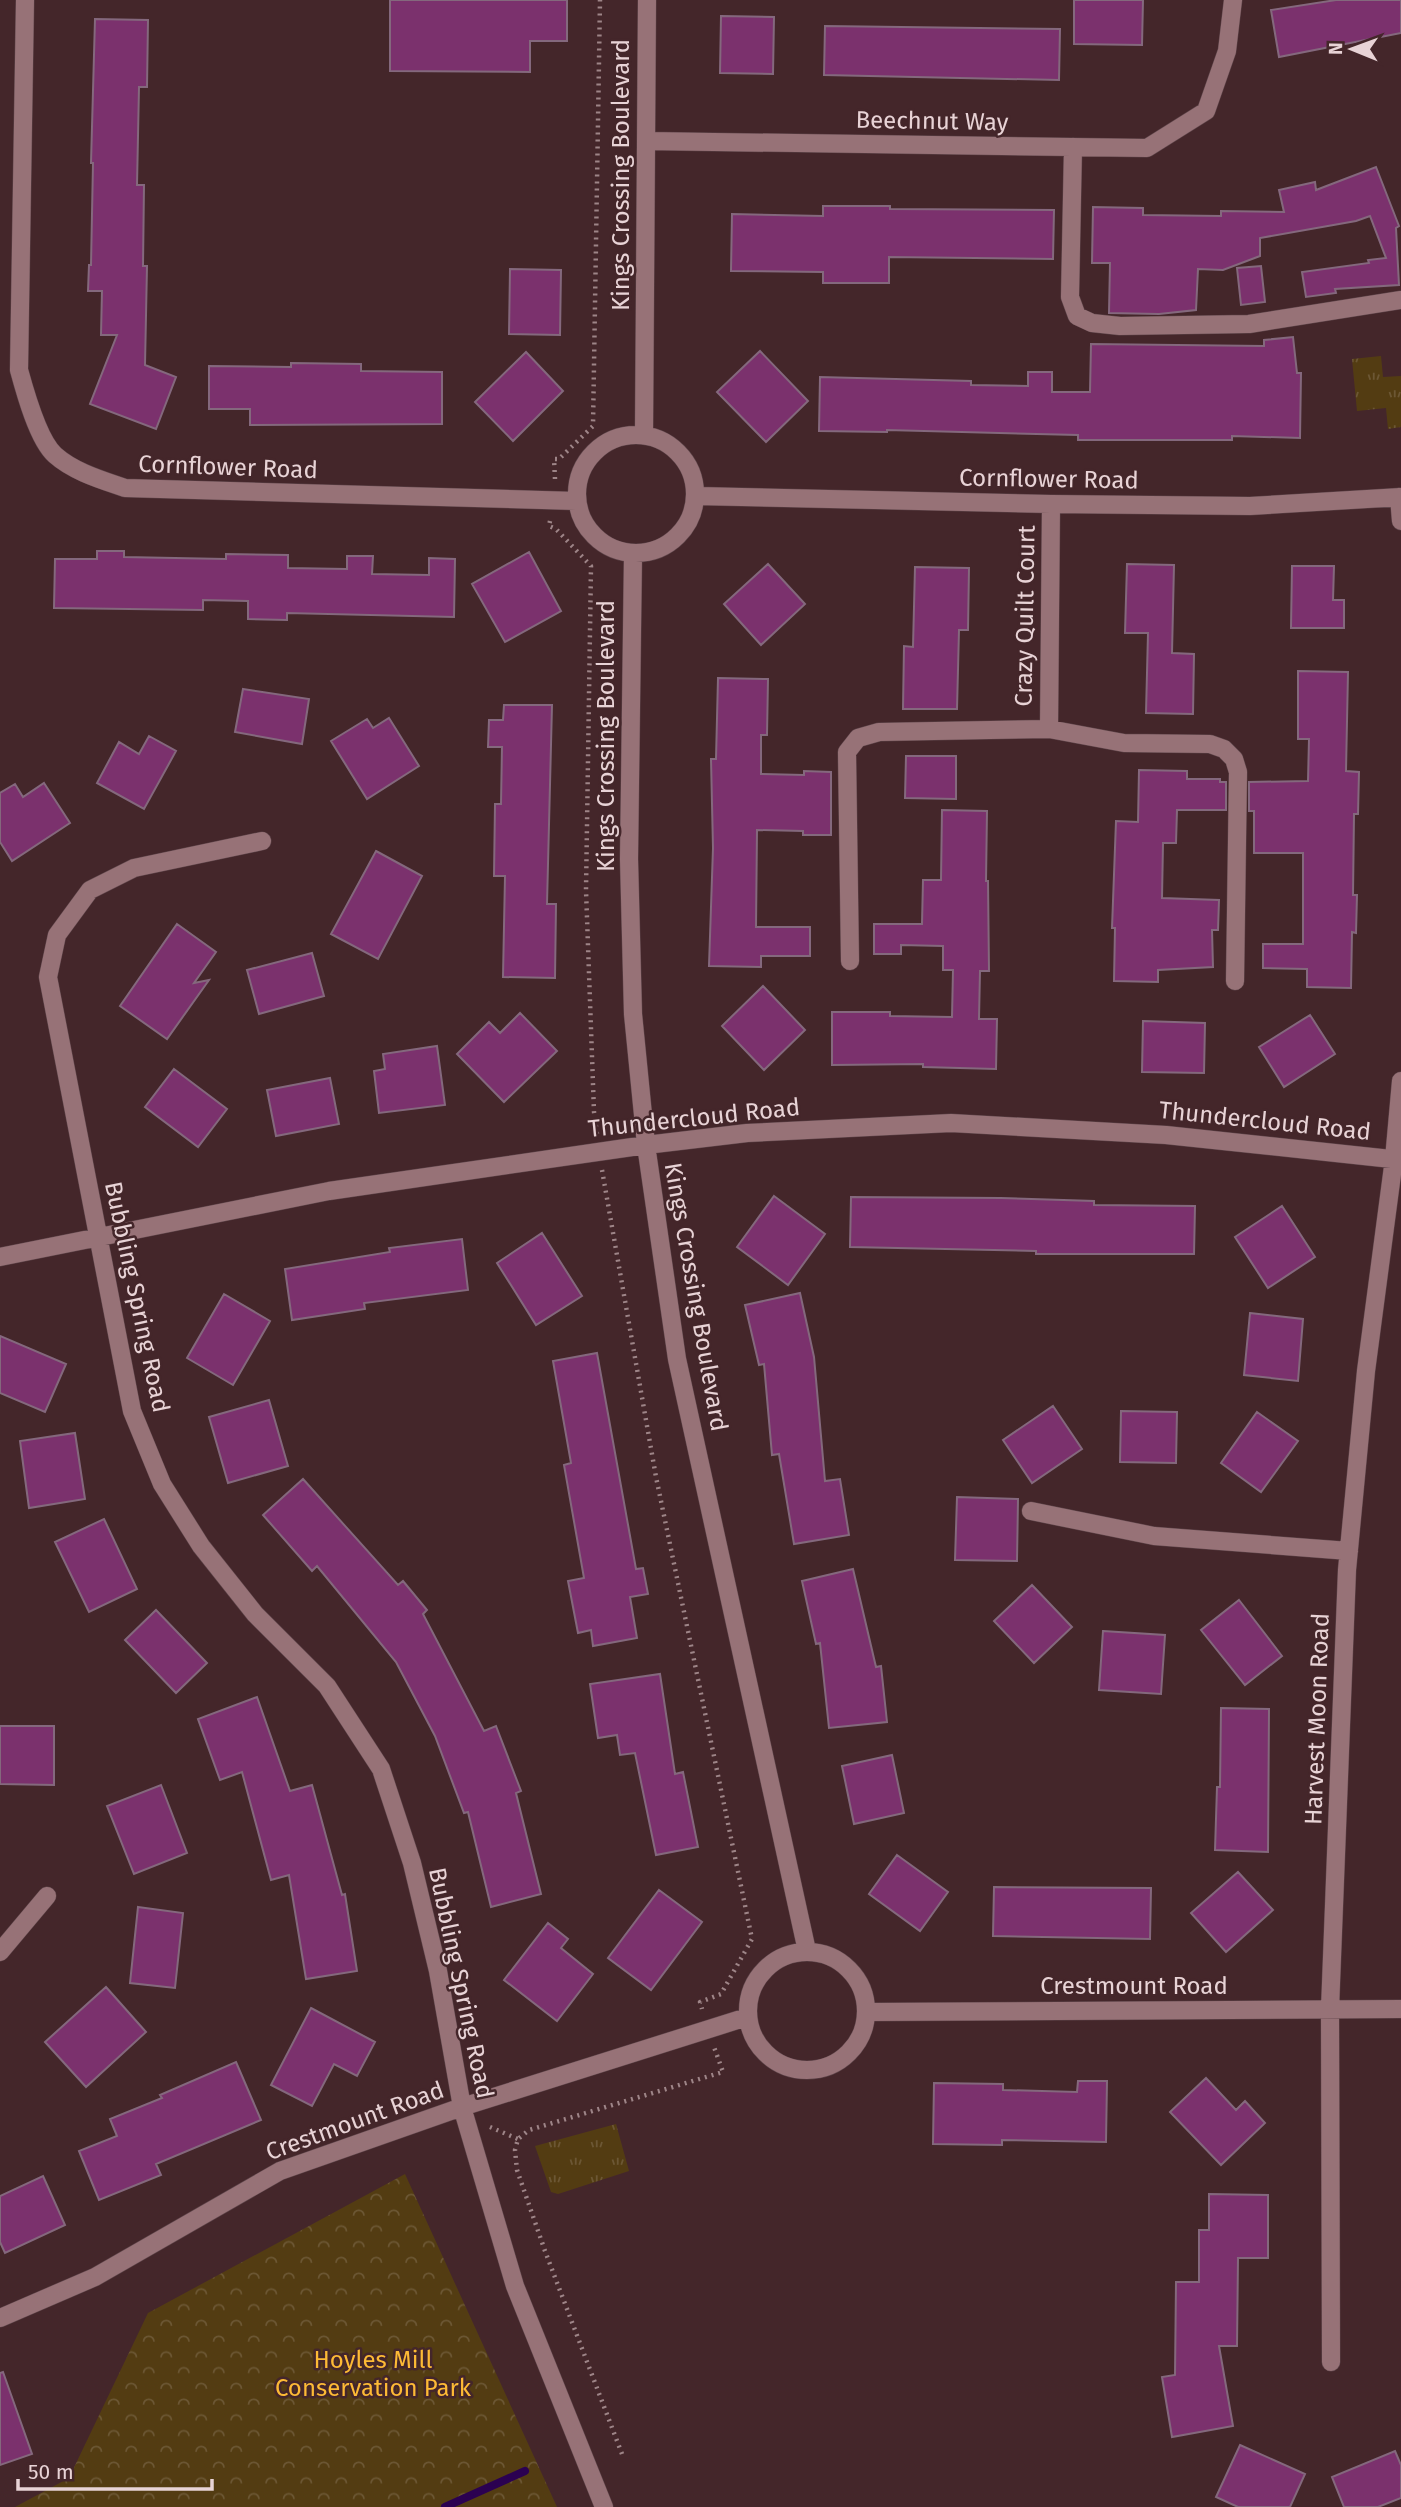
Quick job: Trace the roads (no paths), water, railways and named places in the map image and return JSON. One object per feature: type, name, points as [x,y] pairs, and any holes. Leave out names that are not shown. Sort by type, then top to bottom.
[{"type":"street","name":"Cornflower Road","points":[[25,0],[19,370],[32,414],[54,454],[86,474],[125,488],[576,501]]},
{"type":"street","name":"Kings Crossing Boulevard","points":[[644,434],[647,0]]},
{"type":"street","name":"Beechnut Way","points":[[646,141],[1147,148],[1206,111],[1227,51],[1233,0]]},
{"type":"street","points":[[1073,147],[1070,297],[1077,316],[1092,323],[1188,327],[1249,324],[1401,300]]},
{"type":"street","points":[[644,434],[682,455],[696,496],[687,527],[664,549],[633,555],[594,539],[576,501],[579,474],[593,451],[617,437],[644,434]]},
{"type":"street","name":"Cornflower Road","points":[[696,496],[1250,506],[1400,497]]},
{"type":"street","points":[[1400,497],[1401,522]]},
{"type":"street","name":"Crazy Quilt Court","points":[[1049,729],[1051,504]]},
{"type":"street","name":"Kings Crossing Boulevard","points":[[633,555],[629,859],[633,1014],[646,1145],[677,1359],[807,1951]]},
{"type":"street","points":[[850,961],[847,752],[858,738],[879,732],[1049,729],[1124,743],[1210,744],[1224,749],[1234,759],[1238,772],[1235,981]]},
{"type":"street","name":"Bubbling Spring Road","points":[[262,841],[134,868],[90,890],[57,935],[48,977],[132,1411],[162,1484],[201,1546],[255,1614],[327,1686],[381,1769],[412,1863],[438,1971],[461,2107],[515,2286],[604,2507]]},
{"type":"street","name":"Harvest Moon Road","points":[[1331,2362],[1330,2010],[1349,1551],[1366,1371],[1398,1160],[1401,1081]]},
{"type":"street","name":"Thundercloud Road","points":[[0,1257],[329,1191],[747,1133],[951,1123],[1166,1135],[1398,1160]]},
{"type":"street","points":[[1031,1511],[1154,1536],[1349,1551]]},
{"type":"street","points":[[0,1952],[47,1896]]},
{"type":"street","points":[[807,1951],[837,1960],[859,1982],[867,2012],[856,2047],[827,2068],[791,2070],[761,2050],[747,2017],[752,1985],[767,1968],[775,1960],[807,1951]]},
{"type":"street","name":"Crestmount Road","points":[[867,2012],[1401,2009]]},
{"type":"street","name":"Crestmount Road","points":[[0,2318],[95,2277],[280,2171],[461,2107],[747,2017]]},
{"type":"waterway","points":[[445,2507],[525,2471]]},
{"type":"park label","name":"Hoyles Mill Conservation Park","points":[[373,2374]]}]
